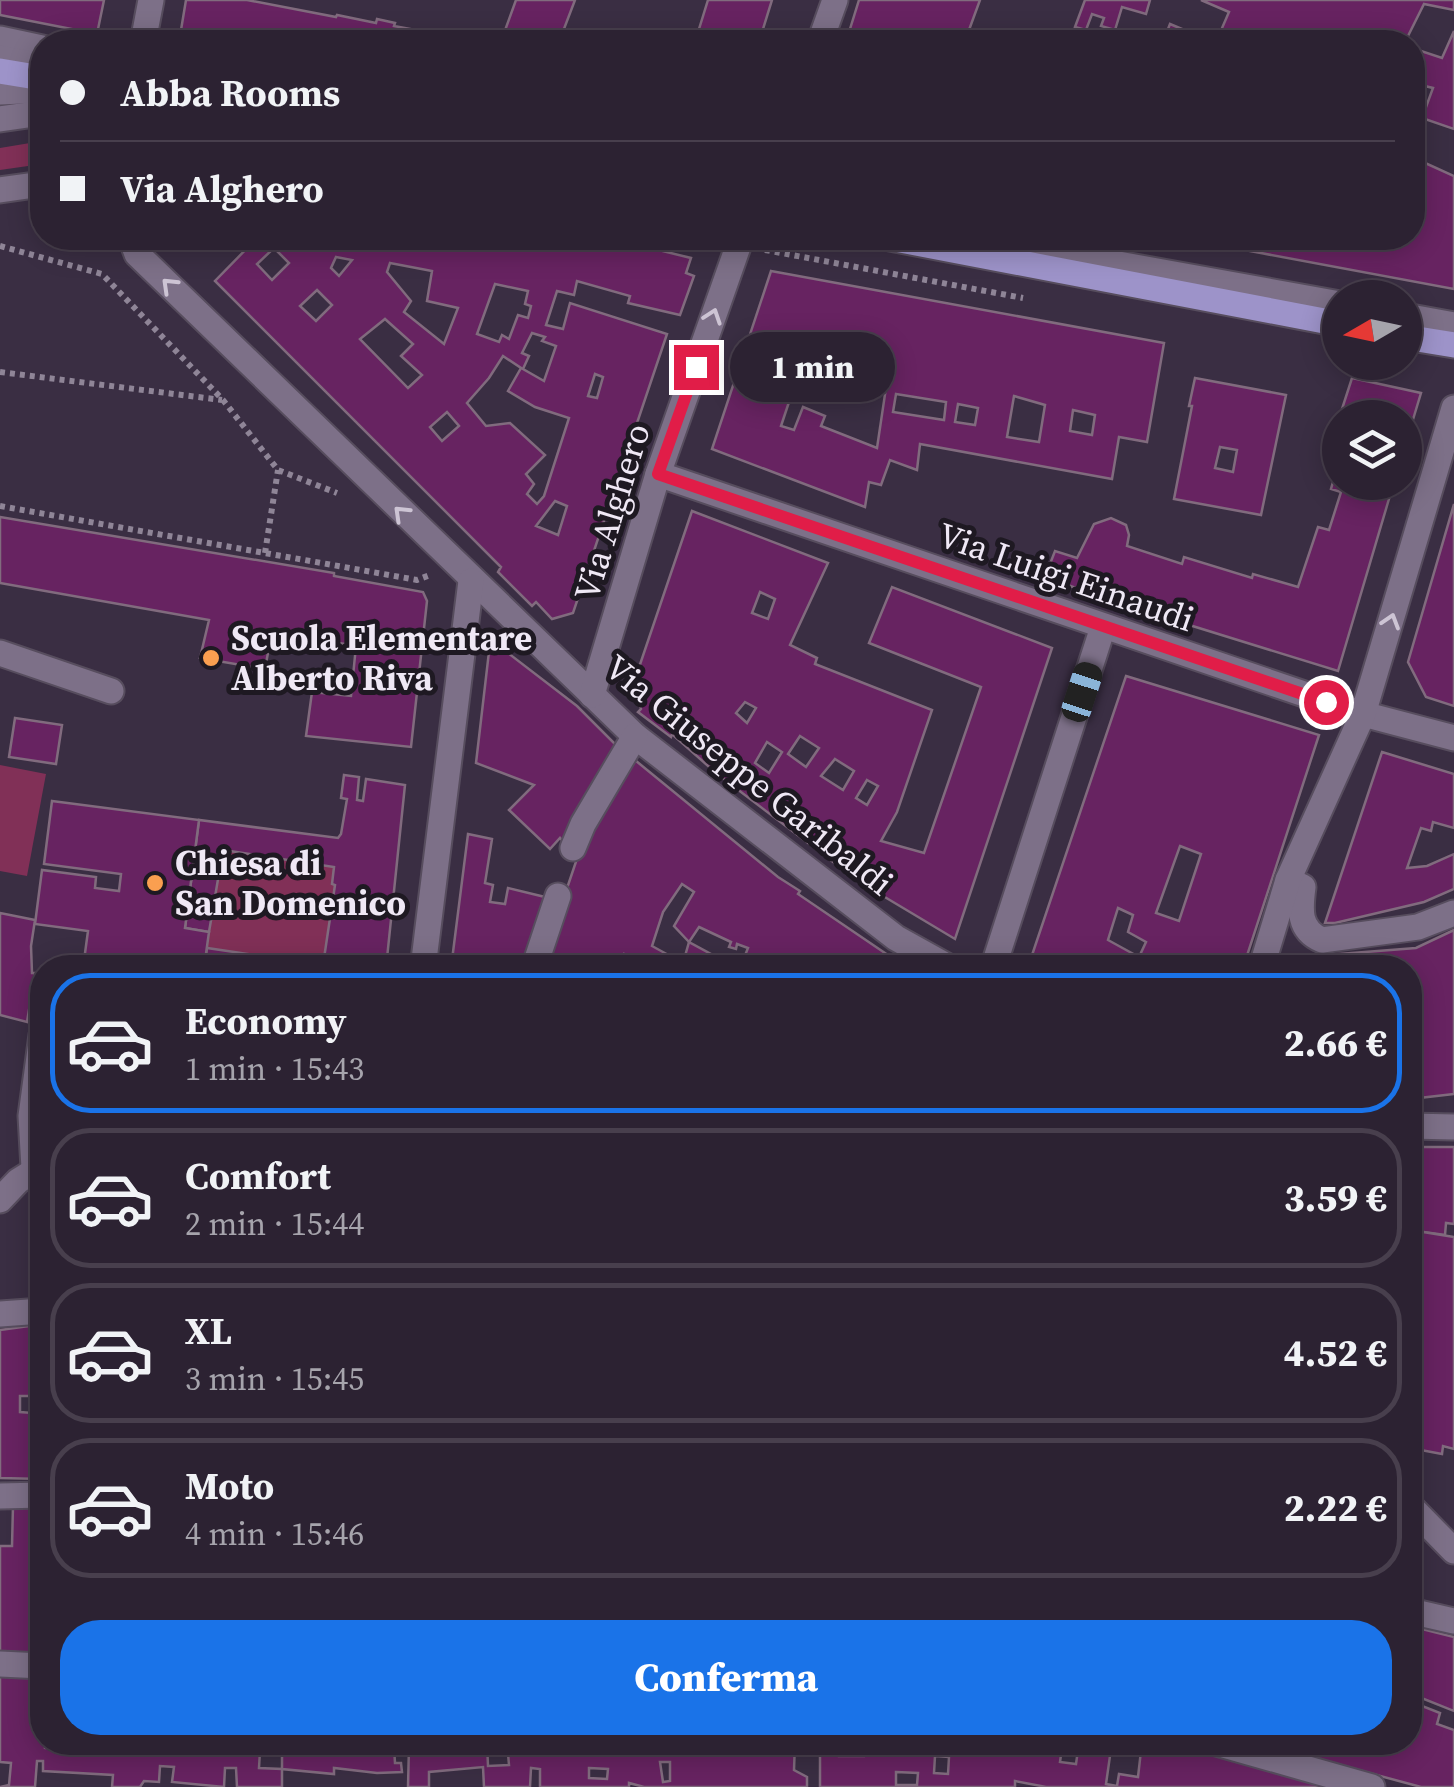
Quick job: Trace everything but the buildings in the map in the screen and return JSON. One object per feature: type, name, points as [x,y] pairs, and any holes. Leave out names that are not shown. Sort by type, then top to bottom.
[{"type":"main road","points":[[0,71],[30,76]]},
{"type":"main road","points":[[953,250],[1322,321]]},
{"type":"main road","points":[[1422,340],[1454,346]]},
{"type":"street","points":[[144,30],[151,0]]},
{"type":"street","points":[[810,30],[820,0]]},
{"type":"street","points":[[824,30],[834,0]]},
{"type":"street","points":[[0,40],[30,46]]},
{"type":"street","points":[[0,58],[30,64]]},
{"type":"street","points":[[0,92],[30,91]]},
{"type":"street","points":[[0,119],[30,115]]},
{"type":"street","points":[[0,190],[30,186]]},
{"type":"street","name":"Via Giuseppe Garibaldi","points":[[136,250],[462,572],[635,736],[896,938],[927,955]]},
{"type":"street","name":"Via Alghero","points":[[592,694],[658,474],[737,250]]},
{"type":"street","points":[[1041,250],[1322,301]]},
{"type":"street","points":[[1422,319],[1454,325]]},
{"type":"street","points":[[1265,955],[1288,880],[1363,714],[1454,408]]},
{"type":"street","name":"Via Luigi Einaudi","points":[[658,474],[1363,714],[1454,738]]},
{"type":"street","points":[[425,955],[462,572]]},
{"type":"street","points":[[997,955],[1102,627]]},
{"type":"street","points":[[0,653],[111,691]]},
{"type":"street","points":[[573,848],[582,824],[635,736]]},
{"type":"street","points":[[1288,880],[1304,887],[1299,914],[1311,936],[1322,940],[1418,928],[1454,913]]},
{"type":"street","points":[[538,955],[558,896]]},
{"type":"street","points":[[1422,1126],[1454,1127]]},
{"type":"street","points":[[0,1200],[30,1174]]},
{"type":"street","points":[[0,1314],[30,1312]]},
{"type":"street","points":[[0,1496],[30,1495]]},
{"type":"street","points":[[1422,1518],[1454,1551]]},
{"type":"street","points":[[1422,1614],[1454,1622]]},
{"type":"street","points":[[0,1664],[30,1665]]},
{"type":"street","points":[[1259,1755],[1372,1787]]},
{"type":"path","points":[[0,246],[102,274],[223,400],[278,470],[344,496]]},
{"type":"path","points":[[0,372],[223,400]]},
{"type":"path","points":[[265,553],[278,470]]},
{"type":"path","points":[[0,506],[417,580],[462,572]]},
{"type":"shaded area","points":[[30,143],[30,166],[0,170],[0,148]]},
{"type":"shaded area","points":[[0,765],[46,774],[27,876],[0,871]]},
{"type":"shaded area","points":[[223,850],[334,867],[324,955],[255,955],[207,948]]},
{"type":"place","name":"Scuola Elementare Alberto Riva","points":[[211,658]]},
{"type":"place","name":"Chiesa di San Domenico","points":[[155,883]]},
{"type":"route","points":[[696,367],[658,474],[1326,702]]}]
